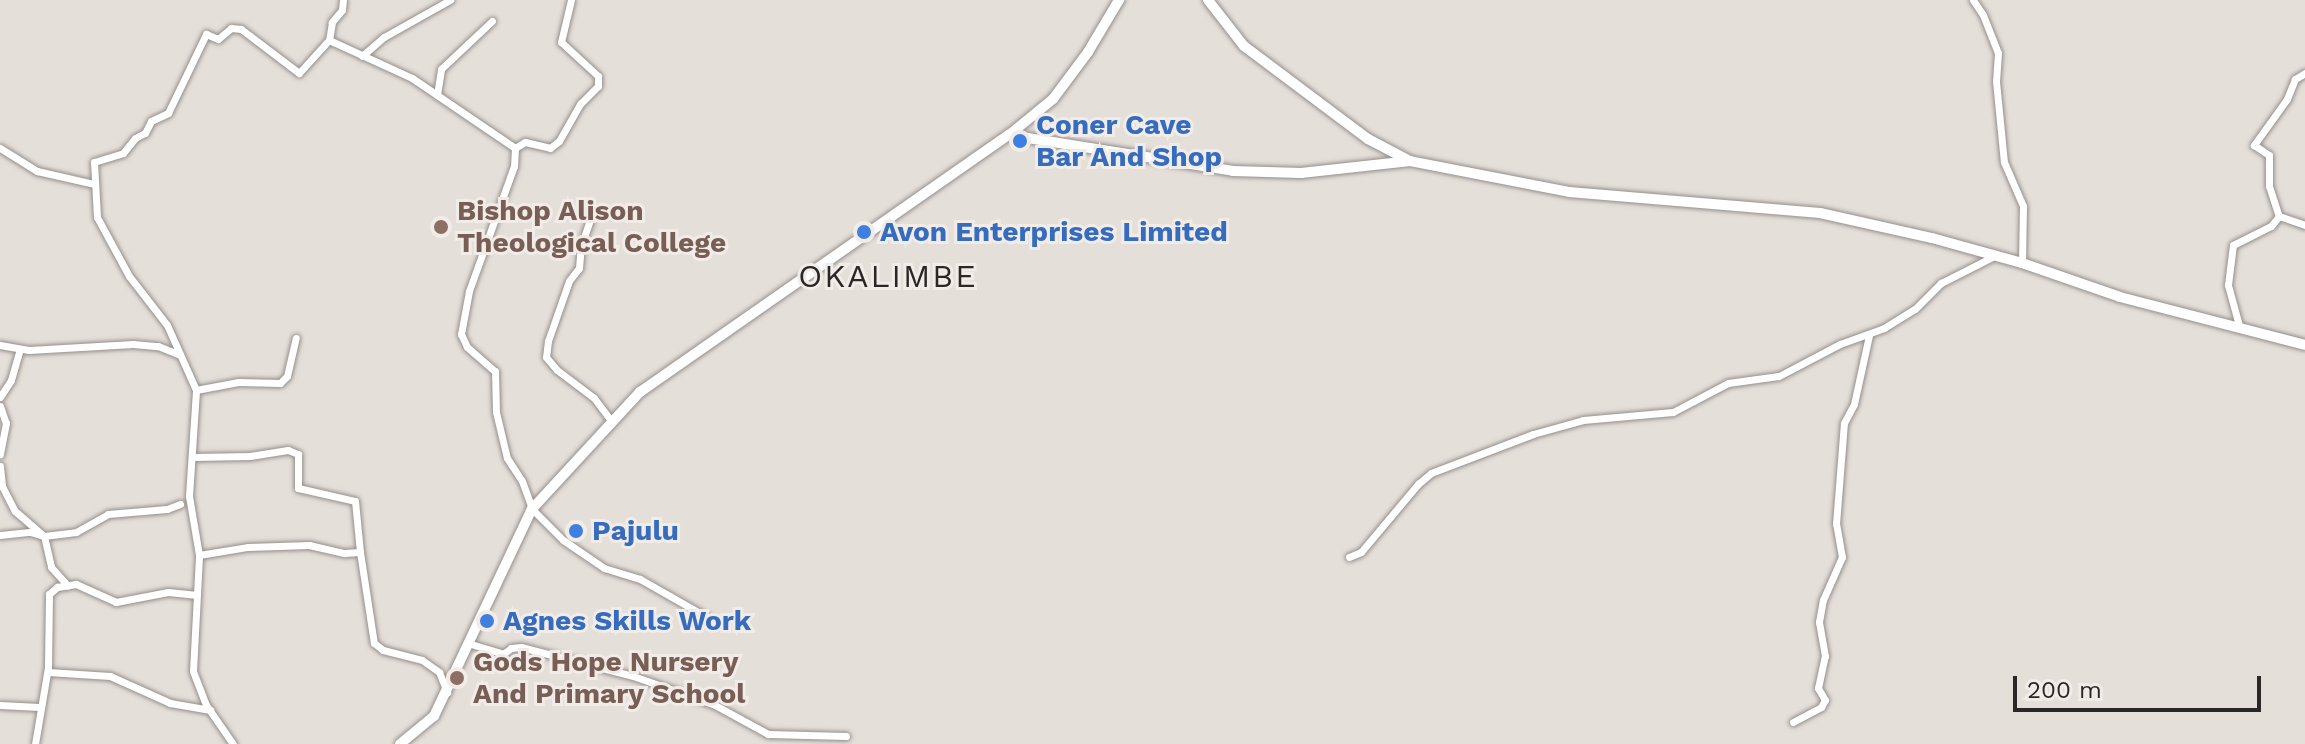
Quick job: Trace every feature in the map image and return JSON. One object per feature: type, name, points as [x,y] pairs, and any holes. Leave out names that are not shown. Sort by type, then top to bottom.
[{"type":"street","points":[[233,744],[210,710],[193,671],[199,555],[190,507],[196,390],[167,325],[129,276],[97,217],[94,162],[123,153],[135,138],[145,133],[151,121],[170,110],[206,34],[218,39],[231,28],[241,29],[299,73],[329,40],[332,22],[342,10],[343,0]]},
{"type":"street","points":[[362,56],[384,37],[450,0]]},
{"type":"street","points":[[515,148],[525,142],[550,148],[559,141],[566,122],[598,86],[598,76],[561,44],[560,36],[571,0]]},
{"type":"street","points":[[400,744],[433,718],[471,644],[532,509],[612,422],[649,385],[1009,135],[1053,99],[1088,52],[1119,0]]},
{"type":"street","points":[[1208,0],[1244,46],[1266,64],[1368,139],[1410,161],[1569,192],[1820,213],[2022,263],[2120,297],[2305,345]]},
{"type":"street","points":[[1973,0],[1983,15],[1998,53],[1996,81],[2003,152],[2007,172],[2023,206],[2022,263]]},
{"type":"street","points":[[437,95],[441,69],[492,21]]},
{"type":"street","points":[[329,40],[412,78],[515,148]]},
{"type":"street","points":[[2279,216],[2269,186],[2269,155],[2256,149],[2255,140],[2287,99],[2295,79],[2305,73]]},
{"type":"street","points":[[1009,135],[1233,171],[1301,173],[1410,161]]},
{"type":"street","points":[[0,148],[37,171],[94,184]]},
{"type":"street","points":[[515,148],[514,166],[469,291],[461,334],[467,347],[495,371],[496,412],[507,458],[522,481],[532,509],[563,540],[604,568],[640,579],[717,623]]},
{"type":"street","points":[[593,211],[581,245],[579,268],[569,281],[548,341],[546,357],[559,373],[594,398],[612,422]]},
{"type":"street","points":[[2240,329],[2228,285],[2233,245],[2271,226],[2279,216]]},
{"type":"street","points":[[2279,216],[2305,225]]},
{"type":"street","points":[[1349,557],[1361,552],[1418,484],[1431,473],[1533,434],[1583,420],[1673,412],[1728,383],[1779,376],[1840,344],[1869,335],[1915,309],[1941,283],[1992,257]]},
{"type":"street","points":[[1793,722],[1821,707],[1825,700],[1818,688],[1825,656],[1819,622],[1823,600],[1842,557],[1836,524],[1844,423],[1854,404],[1869,335]]},
{"type":"street","points":[[196,390],[238,382],[280,383],[287,376],[296,338]]},
{"type":"street","points":[[0,345],[20,349],[133,344],[158,346],[178,354]]},
{"type":"street","points":[[0,397],[11,380],[20,349]]},
{"type":"street","points":[[0,406],[6,423],[0,454]]},
{"type":"street","points":[[192,457],[250,456],[280,450],[298,454],[298,488],[355,501],[374,643],[383,650],[422,660],[439,672],[447,692]]},
{"type":"street","points":[[0,466],[2,486],[15,511],[44,536],[51,567],[68,586]]},
{"type":"street","points":[[0,535],[30,532],[44,536],[76,532],[108,514],[167,509],[180,504]]},
{"type":"street","points":[[199,555],[248,547],[309,545],[344,553],[360,552]]},
{"type":"street","points":[[35,744],[39,707],[48,672],[48,596],[57,587],[80,585],[116,602],[168,592],[195,595]]},
{"type":"street","points":[[471,644],[503,654],[511,648],[521,647],[633,676],[713,704],[768,734],[846,736]]},
{"type":"street","points":[[48,672],[110,676],[170,703],[210,710]]},
{"type":"street","points":[[0,705],[39,707]]},
{"type":"place","name":"Coner Cave Bar And Shop","points":[[1020,141]]},
{"type":"place","name":"Bishop Alison Theological College","points":[[441,227]]},
{"type":"place","name":"Avon Enterprises Limited","points":[[864,232]]},
{"type":"place","name":"Pajulu","points":[[576,531]]},
{"type":"place","name":"Agnes Skills Work","points":[[487,621]]},
{"type":"place","name":"Gods Hope Nursery And Primary School","points":[[457,678]]},
{"type":"district","name":"OKALIMBE","points":[[888,276]]}]
